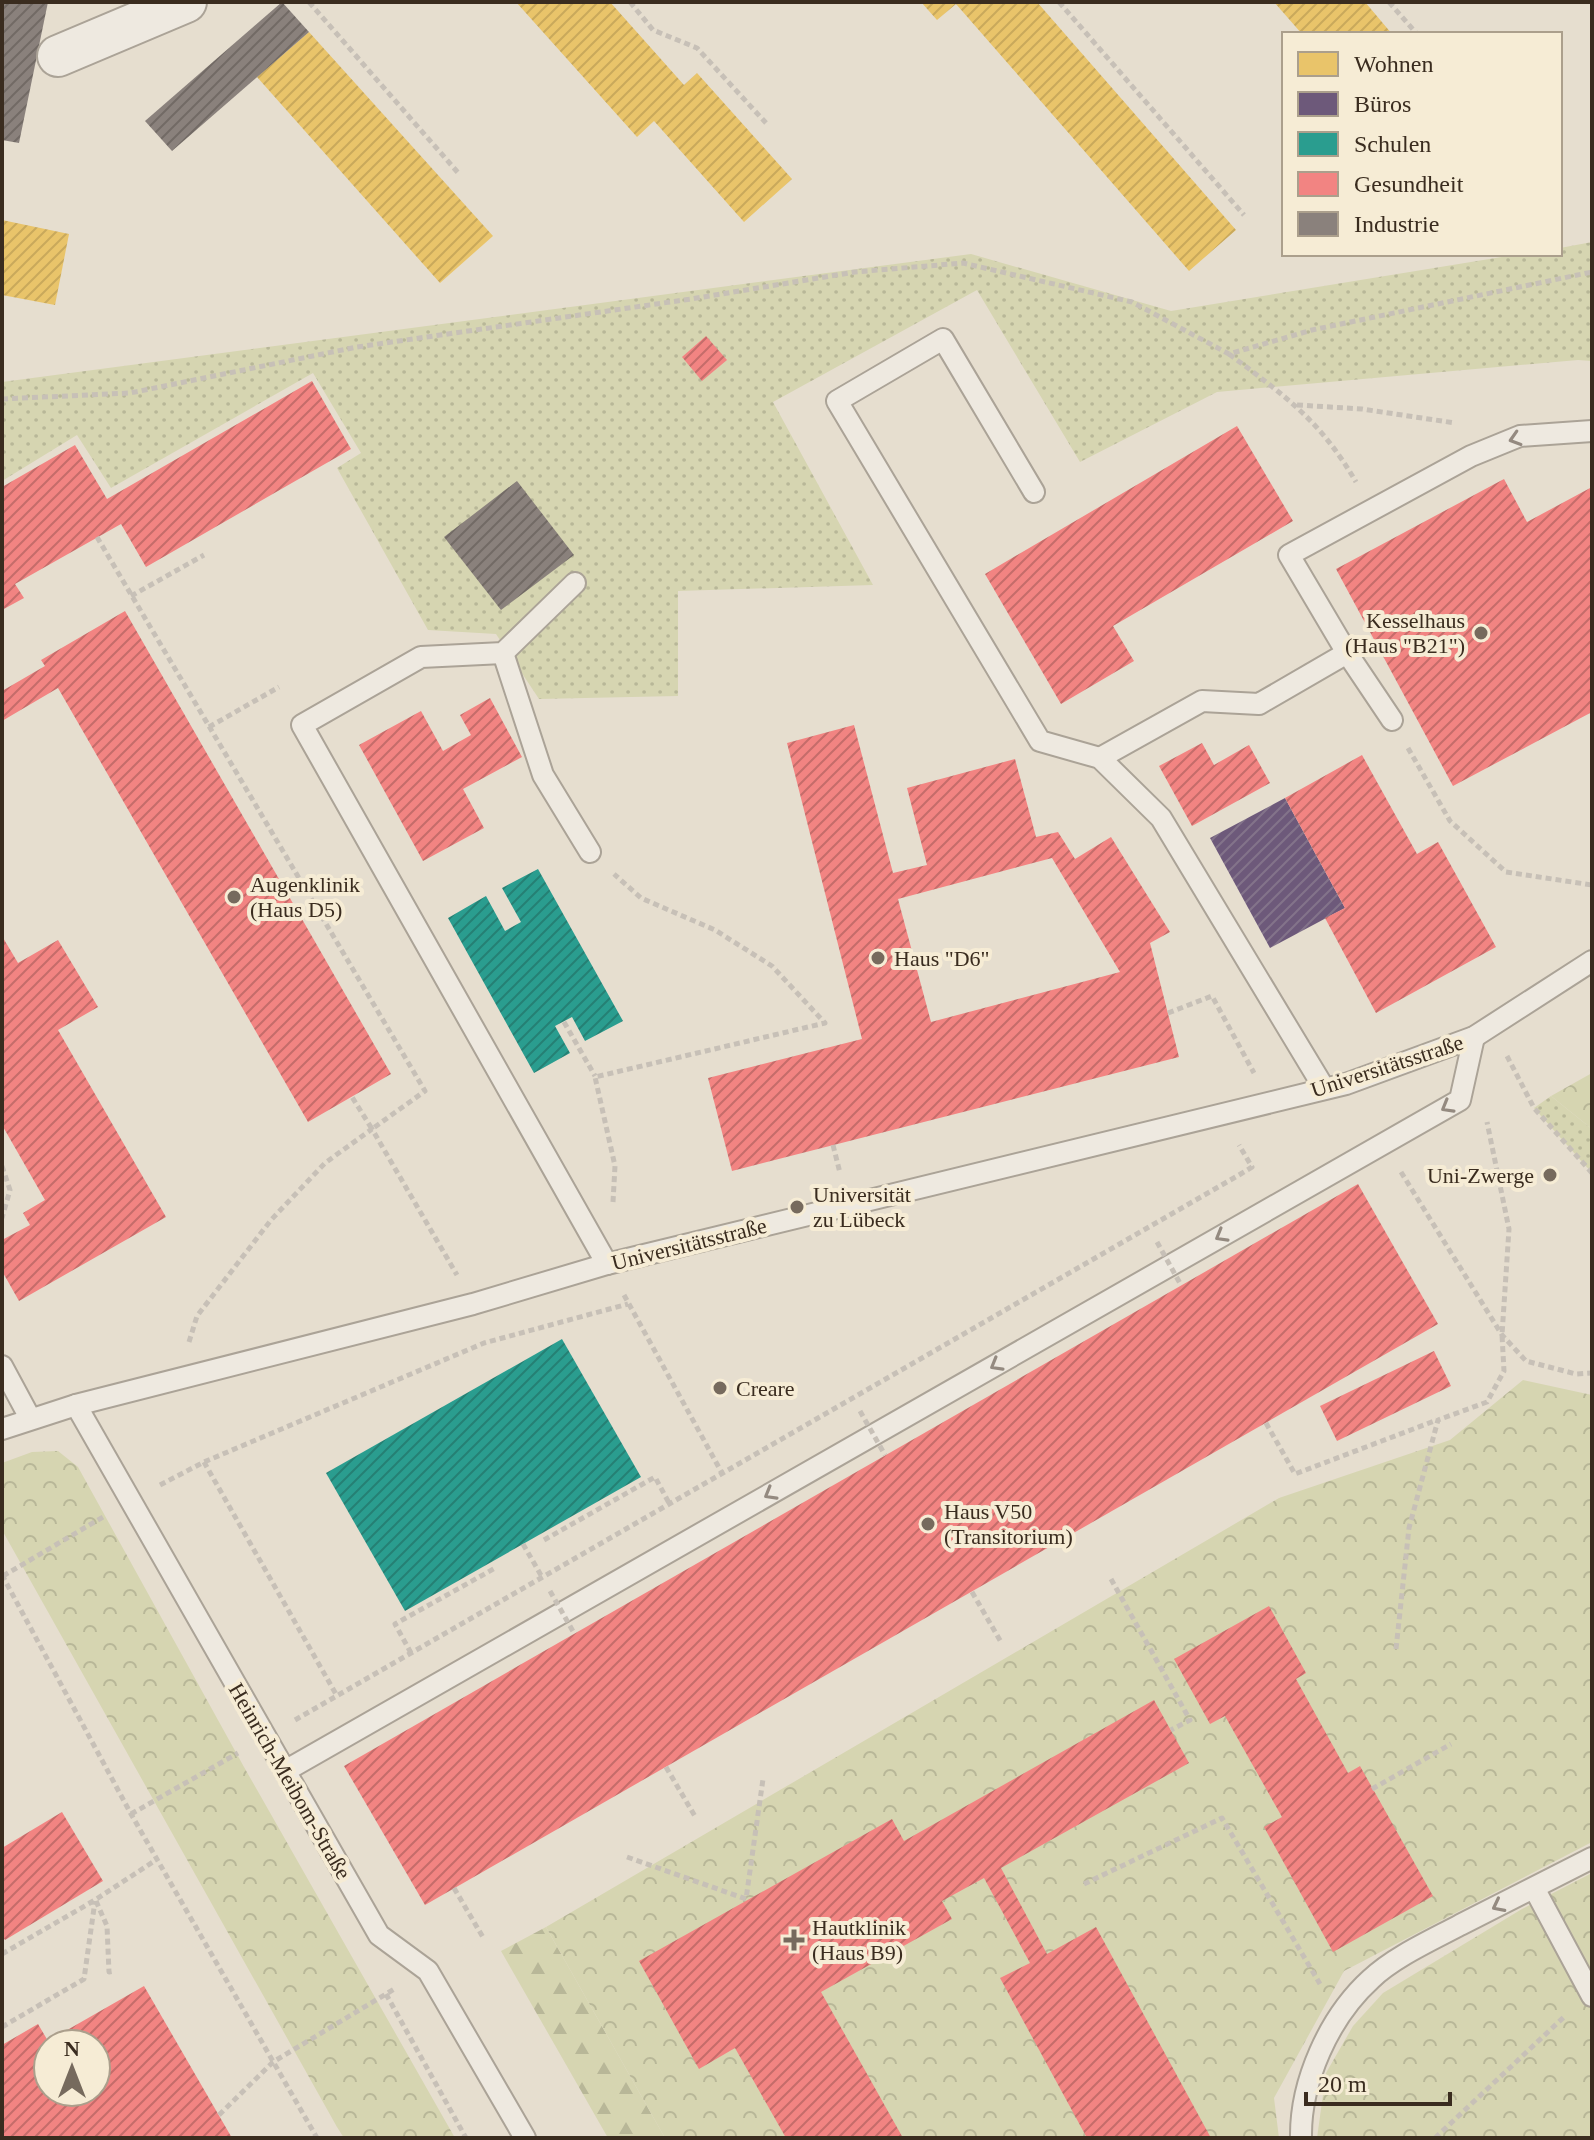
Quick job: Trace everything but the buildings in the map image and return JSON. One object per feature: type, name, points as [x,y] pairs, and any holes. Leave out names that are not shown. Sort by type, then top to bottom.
[{"type":"street","points":[[58,56],[186,2]]},
{"type":"lane","points":[[1034,492],[943,339],[837,401],[1040,741],[1100,758],[1161,818],[1324,1088]]},
{"type":"lane","points":[[1392,720],[1347,653],[1289,555],[1471,456],[1520,436],[1592,431]]},
{"type":"lane","points":[[575,583],[503,653],[421,657],[302,725],[607,1264]]},
{"type":"lane","points":[[503,653],[543,775],[590,852]]},
{"type":"lane","points":[[1100,758],[1202,701],[1259,704],[1347,653]]},
{"type":"lane","name":"Universitätsstraße","points":[[2,1429],[30,1418],[178,1377],[473,1304],[607,1264],[1346,1084],[1474,1037],[1592,961]]},
{"type":"lane","points":[[285,1771],[1460,1100],[1474,1037]]},
{"type":"lane","points":[[2,1366],[30,1418]]},
{"type":"lane","name":"Heinrich-Meibom-Straße","points":[[76,1405],[379,1935],[428,1971],[525,2138]]},
{"type":"lane","points":[[1301,2138],[1312,2070],[1339,2016],[1371,1978],[1425,1943],[1592,1858]]},
{"type":"lane","points":[[1534,1888],[1591,1994]]},
{"type":"path","points":[[309,2],[460,175]]},
{"type":"path","points":[[630,2],[653,30],[697,48],[766,123]]},
{"type":"path","points":[[1059,2],[1244,215]]},
{"type":"path","points":[[1389,2],[1415,32]]},
{"type":"path","points":[[2,399],[130,393],[357,347],[855,272],[963,263],[1132,302],[1229,354],[1297,405],[1336,447],[1372,509]]},
{"type":"path","points":[[1229,354],[1312,330],[1592,272]]},
{"type":"path","points":[[1297,405],[1375,411],[1520,436]]},
{"type":"path","points":[[97,537],[425,1091],[325,1163],[271,1220],[197,1316],[178,1377]]},
{"type":"path","points":[[131,596],[204,555]]},
{"type":"path","points":[[209,727],[279,687]]},
{"type":"path","points":[[1392,720],[1450,821],[1506,872],[1592,885]]},
{"type":"path","points":[[590,852],[641,898],[715,930],[772,966],[825,1023],[595,1077]]},
{"type":"path","points":[[1168,1013],[1212,996],[1269,1101]]},
{"type":"path","points":[[564,1022],[595,1077],[615,1166],[607,1264],[722,1473]]},
{"type":"path","points":[[1492,1026],[1534,1108],[1592,1173]]},
{"type":"path","points":[[352,1097],[473,1304]]},
{"type":"path","points":[[1266,1423],[1295,1474],[1487,1402],[1504,1371],[1502,1335],[1509,1229],[1486,1121]]},
{"type":"path","points":[[1396,1163],[1502,1335],[1526,1361],[1576,1374],[1592,1373]]},
{"type":"path","points":[[2,1166],[10,1190],[2,1218]]},
{"type":"path","points":[[423,1645],[1239,1175]]},
{"type":"path","points":[[1157,1242],[1181,1285]]},
{"type":"path","points":[[317,2138],[156,1860],[2,1575],[129,1501],[204,1462],[484,1343],[628,1304]]},
{"type":"path","points":[[860,1411],[885,1455]]},
{"type":"path","points":[[1396,1649],[1409,1528],[1438,1420]]},
{"type":"path","points":[[204,1462],[337,1696]]},
{"type":"path","points":[[544,1540],[655,1477],[669,1503]]},
{"type":"path","points":[[523,1544],[542,1577]]},
{"type":"path","points":[[411,1653],[395,1624],[497,1567]]},
{"type":"path","points":[[1111,1579],[1190,1720],[1171,1730]]},
{"type":"path","points":[[550,1591],[574,1633]]},
{"type":"path","points":[[972,1592],[1001,1642]]},
{"type":"path","points":[[1372,1789],[1451,1744]]},
{"type":"path","points":[[666,1767],[696,1818]]},
{"type":"path","points":[[627,1857],[746,1899],[763,1779]]},
{"type":"path","points":[[1084,1884],[1222,1818],[1339,2016]]},
{"type":"path","points":[[2,1954],[156,1860]]},
{"type":"path","points":[[454,1888],[484,1939]]},
{"type":"path","points":[[95,1900],[107,1926],[109,1972],[115,1971]]},
{"type":"path","points":[[2,2027],[84,1979],[95,1900]]},
{"type":"path","points":[[219,2115],[273,2062],[428,1971]]},
{"type":"path","points":[[386,1994],[466,2138]]},
{"type":"path","points":[[1435,2138],[1591,1994]]},
{"type":"green space","points":[[1592,242],[1592,361],[1217,392],[1080,462],[977,290],[773,402],[873,585],[678,591],[678,696],[539,699],[496,634],[428,630],[337,468],[361,453],[313,373],[111,488],[77,435],[2,481],[2,382],[971,254],[1171,311],[1508,256],[1562,256],[1562,248]]},
{"type":"green space","points":[[1592,1073],[1592,1129],[1551,1096]]},
{"type":"green space","points":[[1551,1096],[1592,1129],[1592,1173],[1534,1108]]},
{"type":"green space","points":[[1523,1380],[1592,1395],[1592,1842],[1344,1971],[1274,2098],[1279,2138],[665,2138],[546,1927],[1279,1498],[1450,1440]]},
{"type":"green space","points":[[58,1451],[78,1467],[455,2138],[344,2138],[337,2127],[2,1530],[2,1463],[32,1452]]},
{"type":"green space","points":[[1592,1873],[1592,2138],[1317,2138],[1326,2073],[1353,2026],[1383,1993],[1522,1909]]},
{"type":"green space","points":[[546,1927],[665,2138],[608,2138],[501,1951]]},
{"type":"place","name":"Kesselhaus (Haus \"B21\")","points":[[1481,633]]},
{"type":"place","name":"Augenklinik (Haus D5)","points":[[234,897]]},
{"type":"place","name":"Haus \"D6\"","points":[[878,958]]},
{"type":"place","name":"Uni-Zwerge","points":[[1550,1175]]},
{"type":"place","name":"Universität zu Lübeck","points":[[797,1207]]},
{"type":"place","name":"Creare","points":[[720,1388]]},
{"type":"place","name":"Haus V50 (Transitorium)","points":[[928,1524]]},
{"type":"place","name":"Hautklinik (Haus B9)","points":[[794,1940]]}]
